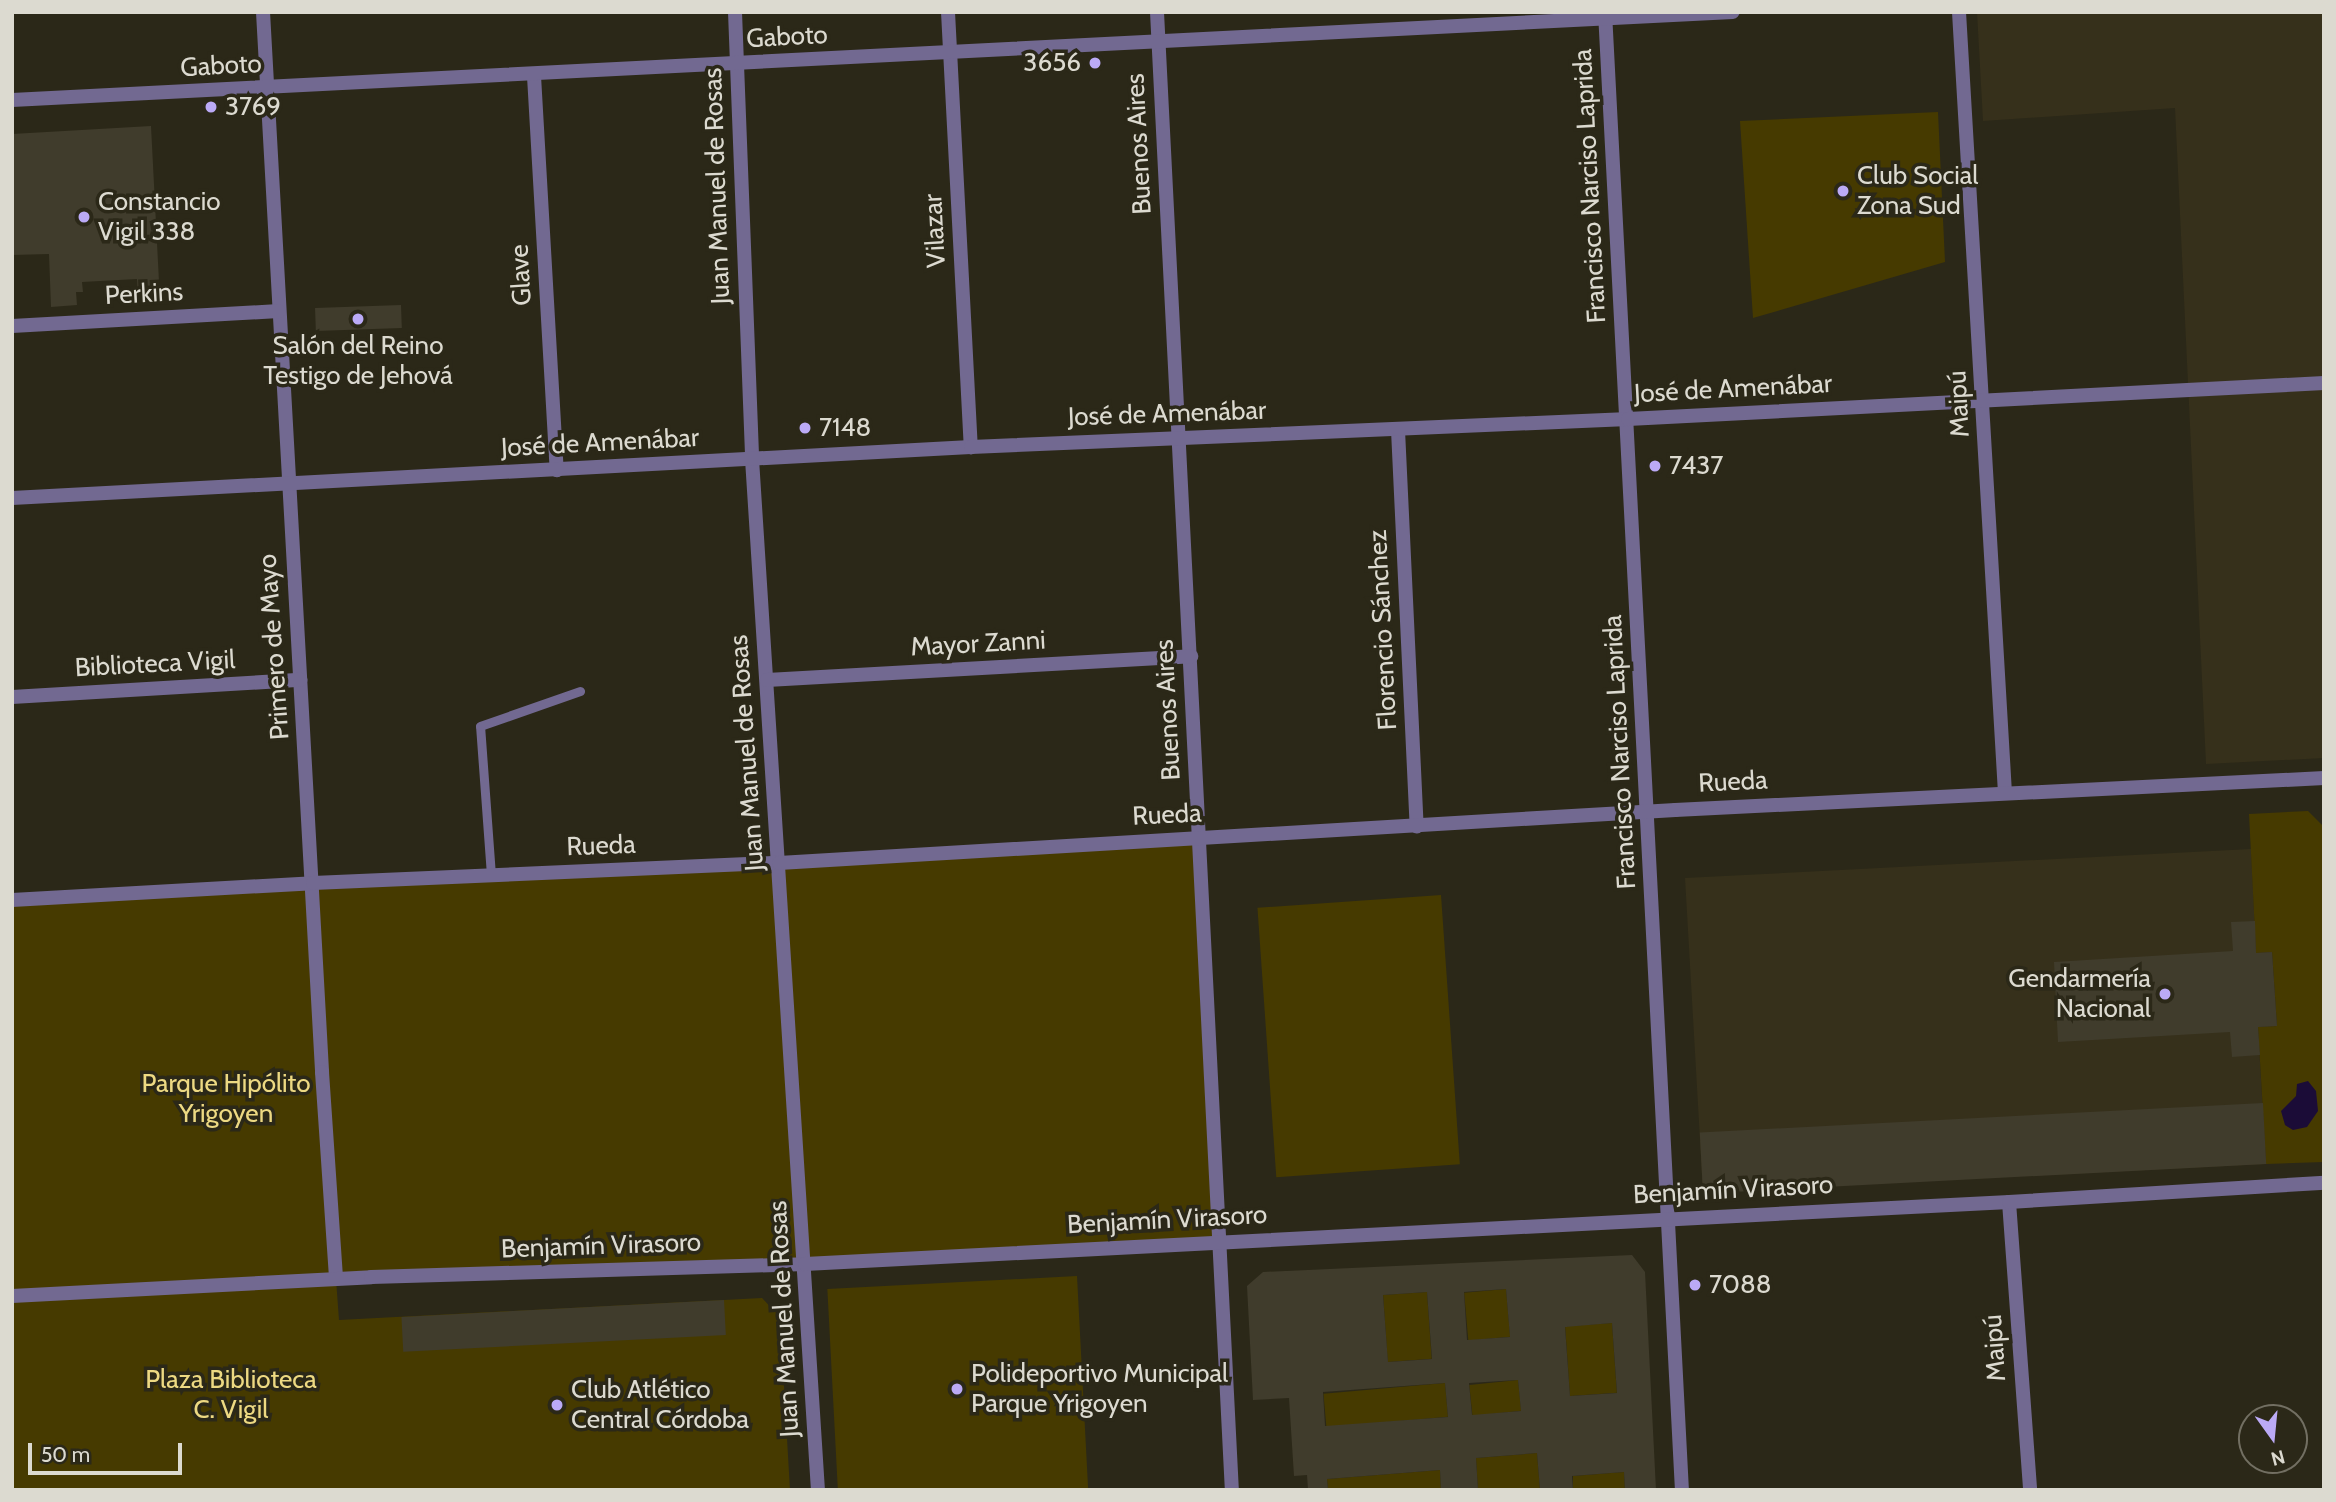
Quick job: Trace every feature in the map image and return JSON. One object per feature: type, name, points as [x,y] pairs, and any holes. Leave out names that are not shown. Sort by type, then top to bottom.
[{"type":"street","name":"Primero de Mayo","points":[[263,12],[336,1279]]},
{"type":"street","name":"Juan Manuel de Rosas","points":[[735,12],[752,459],[806,1265],[818,1490]]},
{"type":"street","name":"Vilazar","points":[[948,12],[971,447]]},
{"type":"street","name":"Buenos Aires","points":[[1157,12],[1232,1490]]},
{"type":"street","name":"Gaboto","points":[[12,100],[534,76],[1605,15],[1733,12]]},
{"type":"street","name":"Maipú","points":[[1959,12],[2005,793]]},
{"type":"street","name":"Francisco Narciso Laprida","points":[[1605,15],[1682,1490]]},
{"type":"street","name":"Glave","points":[[534,76],[557,470]]},
{"type":"street","name":"Perkins","points":[[12,326],[279,312]]},
{"type":"street","name":"José de Amenábar","points":[[12,498],[971,447],[1628,419],[2324,383]]},
{"type":"street","name":"Florencio Sánchez","points":[[1398,429],[1417,827]]},
{"type":"street","name":"Mayor Zanni","points":[[767,680],[1191,656]]},
{"type":"street","name":"Biblioteca Vigil","points":[[12,697],[301,680]]},
{"type":"street","name":"Rueda","points":[[12,900],[313,883],[779,863],[1417,827],[1647,811],[2324,778]]},
{"type":"street","name":"Benjamín Virasoro","points":[[12,1296],[336,1279],[806,1265],[2324,1183]]},
{"type":"street","name":"Maipú","points":[[2009,1202],[2030,1490]]},
{"type":"lane","points":[[491,875],[480,726],[580,691]]},
{"type":"shaded area","points":[[1977,12],[2324,12],[2324,758],[2206,764],[2175,108],[1983,121]]},
{"type":"shaded area","points":[[2251,849],[2256,952],[2272,952],[2277,1026],[2258,1028],[2266,1164],[1703,1192],[1685,878]]},
{"type":"shaded area","points":[[2308,1081],[2316,1091],[2318,1111],[2307,1127],[2293,1130],[2285,1125],[2281,1111],[2296,1096],[2297,1084]]},
{"type":"green space","name":"Club Social Zona Sud","points":[[1938,112],[1945,262],[1753,318],[1740,121]]},
{"type":"green space","points":[[2308,811],[2324,827],[2324,1162],[2266,1164],[2258,1027],[2277,1026],[2272,952],[2256,953],[2249,814]]},
{"type":"green space","name":"Parque Hipólito Yrigoyen","points":[[1199,838],[1221,1242],[336,1279],[339,1320],[762,1298],[780,1317],[790,1490],[12,1490],[12,900]]},
{"type":"green space","points":[[1441,895],[1460,1164],[1276,1177],[1257,908]]},
{"type":"green space","name":"Polideportivo Municipal Parque Yrigoyen","points":[[1077,1276],[1088,1490],[838,1490],[827,1289]]},
{"type":"green space","points":[[1506,1289],[1510,1337],[1468,1340],[1464,1293]]},
{"type":"green space","points":[[1427,1292],[1432,1359],[1388,1362],[1383,1295]]},
{"type":"green space","points":[[1612,1323],[1617,1393],[1570,1396],[1565,1326]]},
{"type":"green space","points":[[1518,1380],[1521,1411],[1473,1416],[1469,1385]]},
{"type":"green space","points":[[1445,1383],[1448,1417],[1326,1428],[1323,1394]]},
{"type":"green space","points":[[1537,1453],[1540,1490],[1478,1490],[1476,1458]]},
{"type":"green space","points":[[1440,1470],[1441,1490],[1328,1490],[1327,1479]]},
{"type":"green space","points":[[1624,1472],[1625,1490],[1573,1490],[1573,1476]]},
{"type":"building","name":"Constancio Vigil 338","points":[[151,126],[160,301],[138,302],[137,279],[82,282],[83,292],[76,292],[77,305],[51,307],[49,254],[12,255],[12,134]]},
{"type":"building","name":"Salón del Reino Testigo de Jehová","points":[[401,305],[402,328],[316,331],[315,308]]},
{"type":"building","name":"Gendarmería Nacional","points":[[2255,921],[2256,953],[2272,952],[2277,1026],[2258,1027],[2260,1055],[2232,1057],[2230,1032],[2058,1042],[2054,962],[2233,951],[2231,922]]},
{"type":"building","points":[[2263,1103],[2266,1164],[1703,1193],[1700,1133]]},
{"type":"building","points":[[1632,1255],[1645,1272],[1656,1490],[1625,1490],[1624,1472],[1572,1476],[1573,1490],[1540,1490],[1537,1453],[1476,1458],[1478,1490],[1441,1490],[1440,1470],[1327,1479],[1328,1490],[1308,1490],[1307,1475],[1294,1476],[1289,1398],[1253,1400],[1247,1286],[1263,1272]],"holes":[[[1506,1289],[1510,1337],[1467,1340],[1464,1292]],[[1427,1292],[1432,1359],[1388,1362],[1383,1295]],[[1612,1323],[1617,1393],[1570,1396],[1565,1327]],[[1518,1380],[1521,1411],[1472,1415],[1469,1383]],[[1445,1383],[1448,1417],[1325,1426],[1323,1392]]]},
{"type":"building","points":[[724,1300],[726,1335],[403,1352],[401,1317]]},
{"type":"place","name":"3656","points":[[1095,63]]},
{"type":"place","name":"3769","points":[[211,107]]},
{"type":"place","name":"Club Social Zona Sud","points":[[1843,191]]},
{"type":"place","name":"Constancio Vigil 338","points":[[84,217]]},
{"type":"place","name":"Salón del Reino Testigo de Jehová","points":[[358,319]]},
{"type":"place","name":"7148","points":[[805,428]]},
{"type":"place","name":"7437","points":[[1655,466]]},
{"type":"place","name":"Gendarmería Nacional","points":[[2165,994]]},
{"type":"place","name":"7088","points":[[1695,1285]]},
{"type":"place","name":"Polideportivo Municipal Parque Yrigoyen","points":[[957,1389]]},
{"type":"place","name":"Club Atlético Central Córdoba","points":[[557,1405]]},
{"type":"park label","name":"Plaza Biblioteca C. Vigil","points":[[231,1395]]}]
